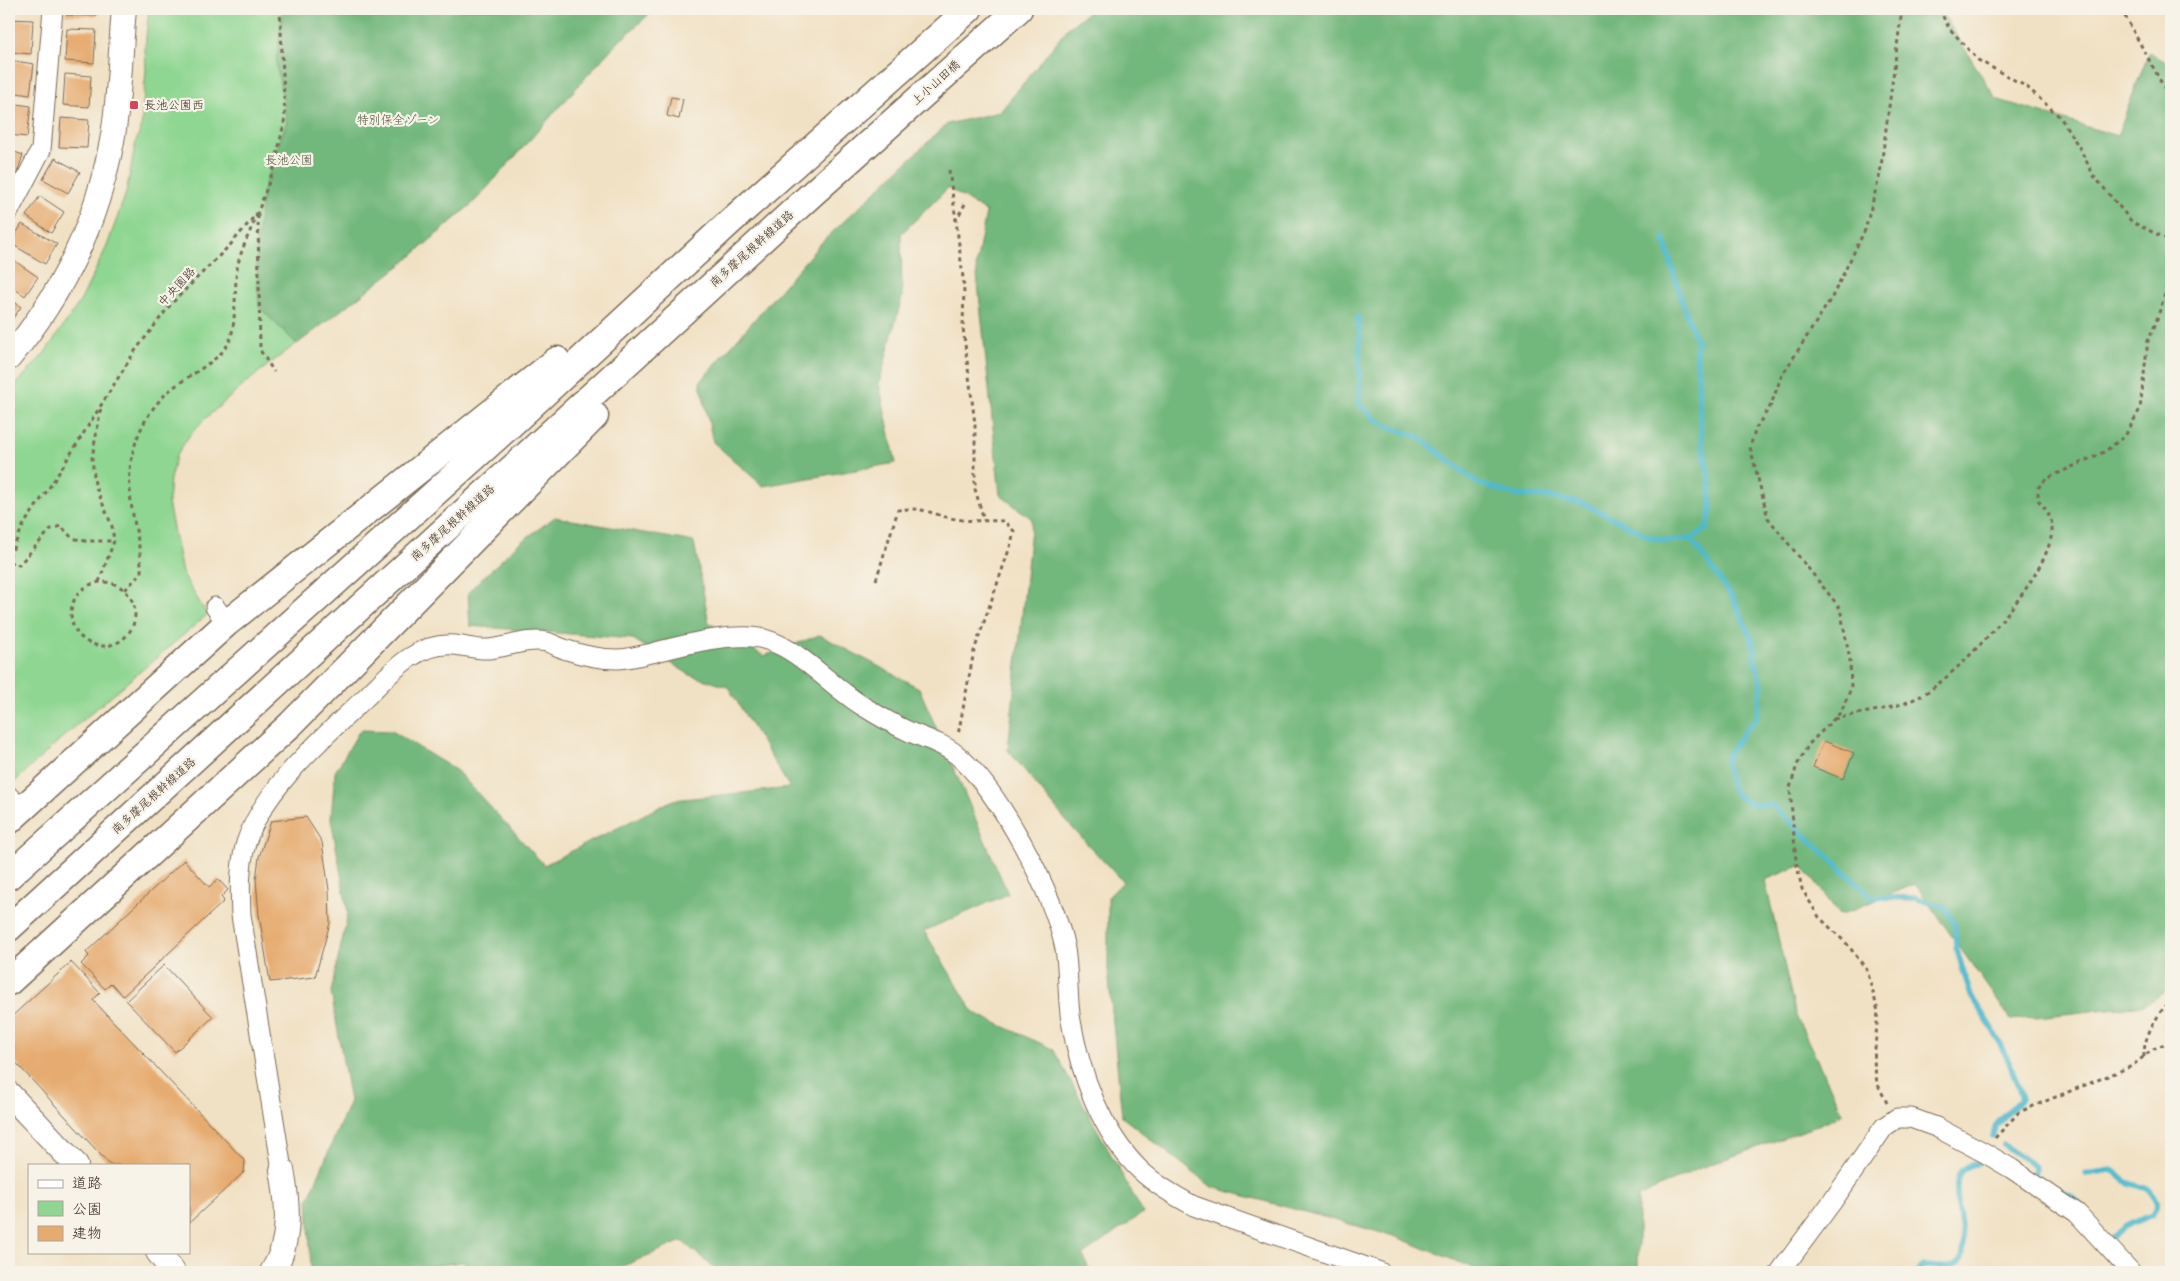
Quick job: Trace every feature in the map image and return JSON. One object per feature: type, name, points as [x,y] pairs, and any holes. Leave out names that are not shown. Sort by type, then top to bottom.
[{"type":"main road","points":[[9,876],[506,429],[731,221],[969,9]]},
{"type":"main road","name":"上小山田橋","points":[[875,139],[1019,9]]},
{"type":"main road","name":"南多摩尾根幹線道路","points":[[9,928],[812,194],[875,139]]},
{"type":"main road","points":[[9,982],[291,724],[812,194]]},
{"type":"main road","points":[[14,806],[221,615],[731,221]]},
{"type":"street","points":[[9,211],[41,150],[53,9]]},
{"type":"street","points":[[9,358],[31,331],[58,291],[83,241],[100,195],[112,140],[124,9]]},
{"type":"street","points":[[272,1272],[283,1247],[287,1226],[287,1198],[241,915],[241,869],[246,844],[267,801],[326,735],[410,657],[434,646],[452,644],[487,649],[522,643],[545,642],[571,652],[618,659],[708,640],[753,637],[771,640],[788,649],[858,704],[955,753],[973,772],[999,807],[1035,868],[1047,894],[1065,949],[1071,1021],[1085,1074],[1105,1122],[1121,1147],[1139,1169],[1159,1185],[1194,1206],[1380,1272]]},
{"type":"street","points":[[9,1094],[75,1164]]},
{"type":"street","points":[[1780,1272],[1884,1127],[1897,1118],[1911,1118],[1936,1127],[2012,1169],[2077,1213],[2131,1272]]},
{"type":"street","points":[[160,1254],[173,1272]]},
{"type":"path","name":"中央園路","points":[[9,557],[24,524],[53,482],[135,351],[171,304],[232,244],[258,212],[275,165],[285,118],[280,9]]},
{"type":"path","points":[[1897,1118],[1877,1084],[1874,1061],[1878,1011],[1866,970],[1847,944],[1819,917],[1802,889],[1796,861],[1790,788],[1797,766],[1809,744],[1840,712],[1851,688],[1850,660],[1840,608],[1768,518],[1750,447],[1756,428],[1771,405],[1781,377],[1832,297],[1864,230],[1880,174],[1902,9]]},
{"type":"path","points":[[1832,720],[1894,706],[1918,697],[1941,682],[1976,648],[2016,603],[2035,576],[2047,551],[2052,527],[2048,512],[2038,500],[2038,488],[2046,479],[2104,452],[2125,436],[2140,409],[2148,340],[2166,291],[2169,239],[2132,222],[2094,176],[2060,117],[2027,87],[1978,60],[1949,28],[1939,9]]},
{"type":"path","points":[[2121,9],[2171,100]]},
{"type":"path","points":[[2160,9],[2171,18]]},
{"type":"path","points":[[949,170],[964,286],[963,328],[975,424],[976,489],[984,520]]},
{"type":"path","points":[[956,220],[965,204]]},
{"type":"path","points":[[258,212],[260,350],[274,372]]},
{"type":"path","points":[[125,590],[141,573],[142,556],[130,490],[130,460],[138,434],[152,409],[168,391],[216,357],[228,344],[233,330],[237,267],[258,212]]},
{"type":"path","points":[[100,582],[114,541],[112,526],[95,485],[92,458],[101,403]]},
{"type":"path","points":[[876,580],[898,510],[924,508],[938,515],[959,520],[1004,521],[1014,531],[974,651],[955,753]]},
{"type":"path","points":[[9,562],[19,565],[51,529],[60,526],[72,538],[85,541],[114,541]]},
{"type":"path","points":[[100,582],[113,582],[125,590],[132,599],[136,610],[133,628],[124,639],[113,645],[102,647],[91,644],[81,638],[74,629],[70,617],[73,601],[79,592],[84,587],[100,582]]},
{"type":"path","points":[[2144,1058],[2146,1038],[2171,999]]},
{"type":"path","points":[[1985,1153],[1993,1140],[2019,1112],[2132,1066],[2153,1049],[2171,1041]]},
{"type":"path","points":[[678,1272],[689,1270],[712,1272]]},
{"type":"green space","name":"長池公園","points":[[149,9],[654,9],[620,39],[474,202],[407,260],[259,372],[207,417],[189,436],[176,456],[170,479],[168,503],[182,573],[207,615],[64,736],[9,787],[9,392],[44,354],[81,300],[107,246],[126,193],[136,141],[141,129]]},
{"type":"green space","name":"特別保全ゾーン","points":[[283,9],[655,9],[612,48],[476,200],[407,260],[297,344],[259,307],[256,249],[263,191],[287,121],[276,63]]},
{"type":"green space","points":[[1092,9],[1940,9],[1996,99],[2117,136],[2149,52],[2171,65],[2171,686],[2168,698],[2171,700],[2171,989],[2144,1005],[2011,1020],[1915,884],[1840,915],[1802,865],[1765,880],[1796,1016],[1843,1114],[1811,1128],[1700,1168],[1638,1197],[1638,1272],[1483,1272],[1394,1236],[1212,1187],[1122,1117],[1108,970],[1108,897],[1123,882],[1067,822],[1008,750],[1032,519],[1000,495],[976,265],[986,212],[948,188],[901,234],[902,297],[879,384],[896,463],[763,486],[713,442],[700,382],[821,243],[947,124],[1000,112],[1068,28]]},
{"type":"green space","points":[[555,517],[694,542],[709,623],[764,656],[820,635],[919,688],[1008,894],[924,931],[974,1013],[1053,1049],[1143,1213],[1083,1255],[1090,1272],[719,1272],[682,1241],[609,1272],[488,1272],[462,1262],[391,1272],[311,1272],[308,1200],[350,1101],[331,992],[348,913],[331,819],[335,772],[360,730],[392,731],[457,771],[544,865],[673,800],[790,788],[728,687],[690,675],[633,639],[470,626],[468,592],[518,544]]},
{"type":"building","points":[[66,9],[98,9],[97,16],[66,15]]},
{"type":"building","points":[[9,19],[33,20],[31,54],[9,52]]},
{"type":"building","points":[[67,29],[96,30],[94,63],[65,61]]},
{"type":"building","points":[[9,60],[34,64],[30,95],[9,92]]},
{"type":"building","points":[[65,74],[91,76],[89,107],[63,105]]},
{"type":"building","points":[[671,97],[683,99],[679,119],[667,116]]},
{"type":"building","points":[[9,103],[31,106],[27,137],[9,135]]},
{"type":"building","points":[[61,118],[89,120],[87,148],[59,147]]},
{"type":"building","points":[[9,150],[23,155],[12,188],[9,187]]},
{"type":"building","points":[[55,158],[80,172],[68,193],[43,179]]},
{"type":"building","points":[[40,196],[64,212],[51,233],[26,216]]},
{"type":"building","points":[[22,224],[57,244],[45,264],[10,243]]},
{"type":"building","points":[[9,257],[38,277],[25,296],[9,285]]},
{"type":"building","points":[[9,298],[21,307],[9,324]]},
{"type":"building","points":[[1824,741],[1854,753],[1843,779],[1813,767]]},
{"type":"building","points":[[306,817],[322,842],[329,890],[330,923],[315,977],[270,982],[259,915],[256,880],[259,857],[271,821]]},
{"type":"building","points":[[184,860],[209,887],[218,879],[228,890],[221,897],[224,901],[123,996],[111,983],[105,989],[81,964],[89,956],[86,952]]},
{"type":"building","points":[[71,962],[100,993],[93,1000],[245,1161],[244,1172],[190,1222],[190,1164],[109,1164],[9,1055],[9,1019]]},
{"type":"building","points":[[164,965],[213,1017],[175,1052],[126,1001]]},
{"type":"waterway","points":[[1358,317],[1360,339],[1359,403],[1376,420],[1419,437],[1477,483],[1515,495],[1549,497],[1585,504],[1650,537],[1668,541],[1691,539],[1707,529],[1711,508],[1710,483],[1701,434],[1696,340],[1679,292],[1664,238]]},
{"type":"waterway","points":[[1691,539],[1733,598],[1753,642],[1756,664],[1762,685],[1756,719],[1746,729],[1728,754],[1726,763],[1736,795],[1751,804],[1772,805],[1872,897],[1915,898],[1946,908],[1955,926],[1956,947],[1971,996],[1994,1032],[2010,1064],[2022,1098],[1995,1126],[1993,1137]]},
{"type":"waterway","points":[[2004,1145],[2036,1167],[2035,1179]]},
{"type":"waterway","points":[[1916,1272],[1924,1266],[1946,1267],[1958,1263],[1963,1254],[1958,1208],[1958,1177],[1965,1168],[1978,1164]]},
{"type":"waterway","points":[[2086,1174],[2111,1170],[2127,1182],[2148,1189],[2157,1204],[2152,1215],[2130,1224],[2110,1239]]},
{"type":"waterway","points":[[2055,1188],[2070,1195],[2079,1205]]},
{"type":"place","name":"長池公園西","points":[[134,105]]}]
